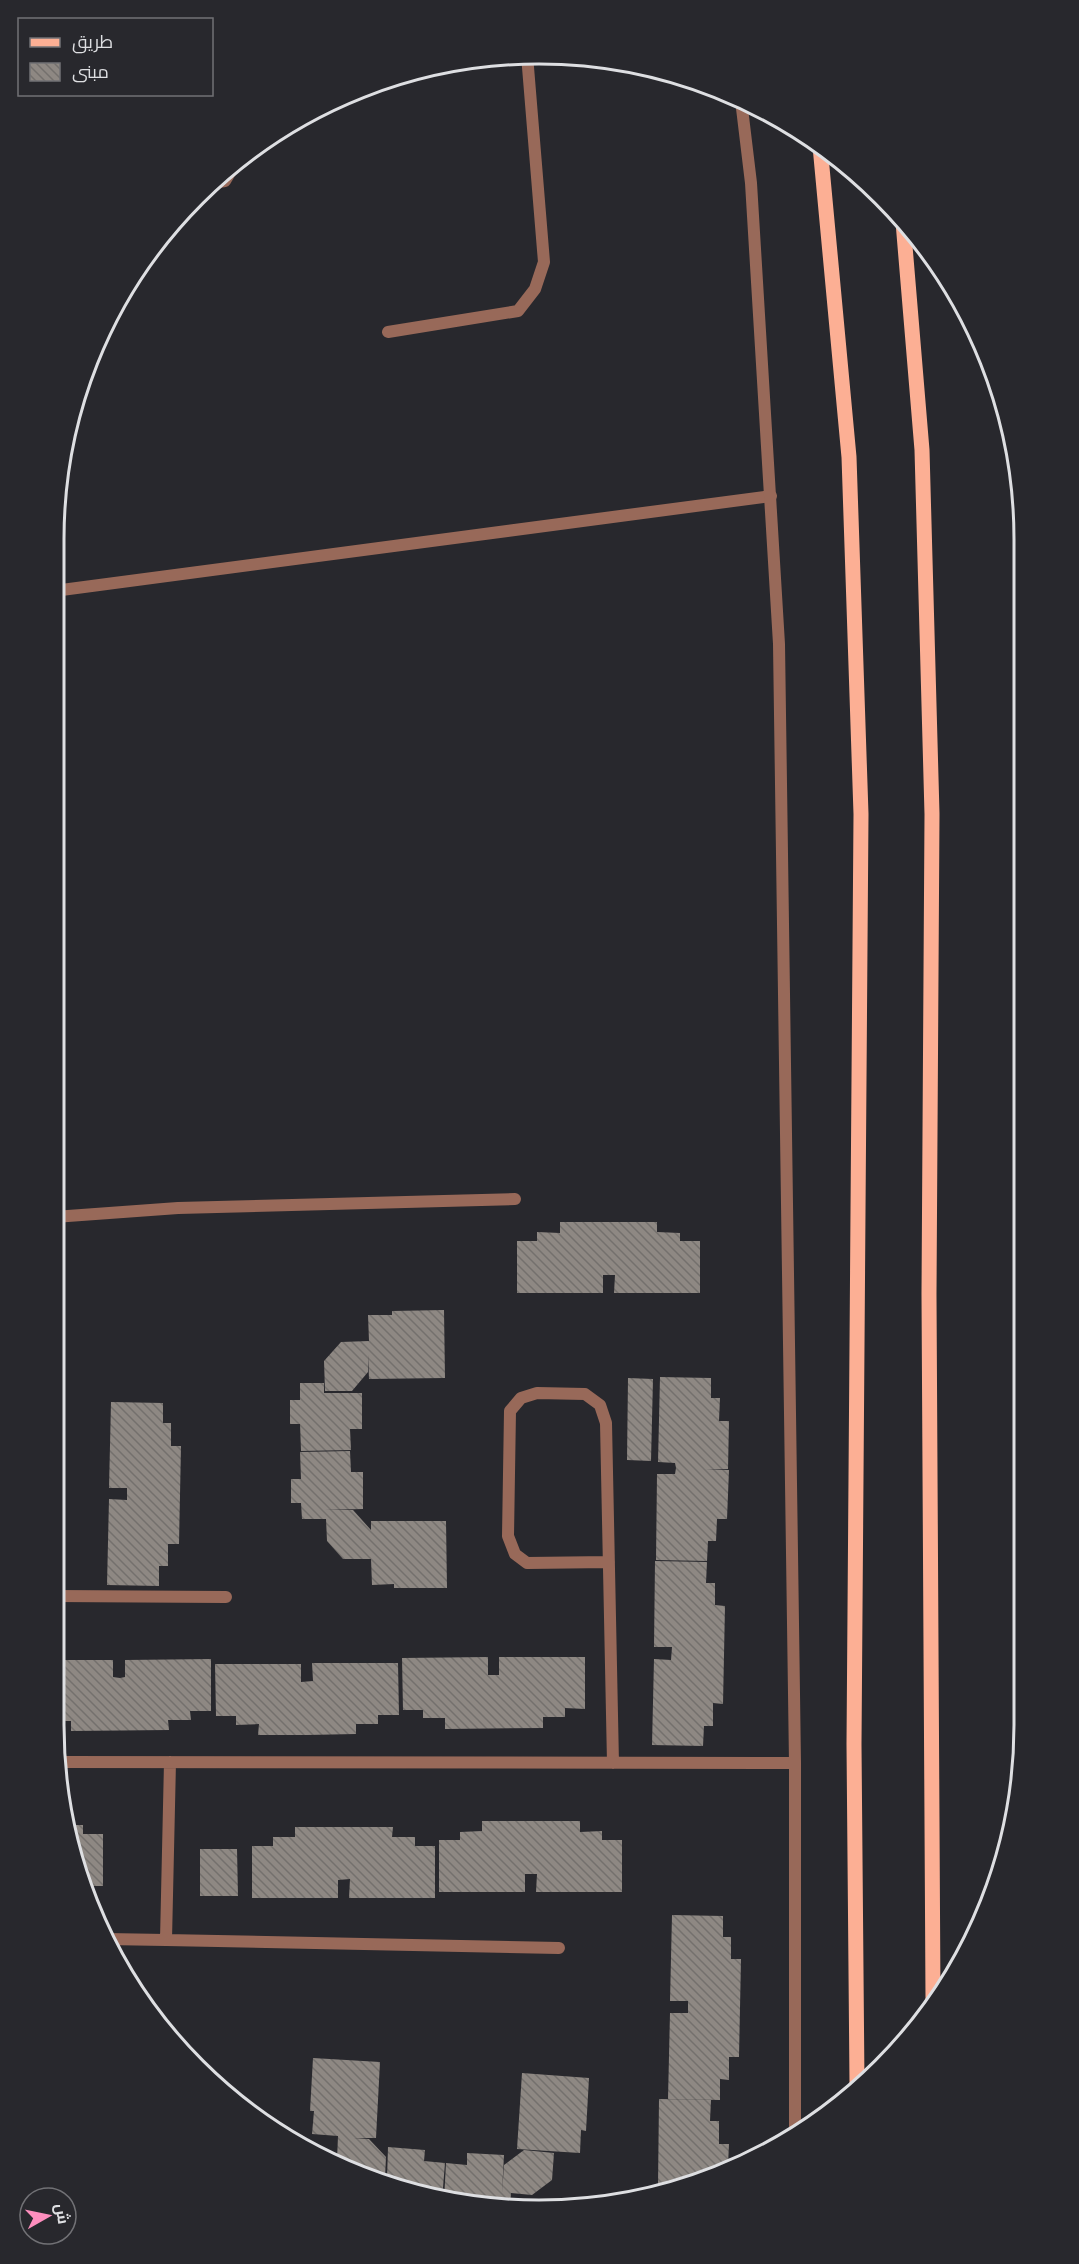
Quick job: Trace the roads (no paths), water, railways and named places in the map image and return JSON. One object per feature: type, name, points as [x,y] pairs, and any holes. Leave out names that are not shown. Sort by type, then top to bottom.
[{"type":"main road","points":[[821,158],[849,458],[861,814],[854,1744],[857,2078]]},
{"type":"main road","points":[[904,235],[922,450],[932,814],[929,1293],[933,1990]]},
{"type":"street","points":[[388,332],[518,311],[535,290],[544,262],[528,65]]},
{"type":"street","points":[[742,110],[751,183],[779,656],[795,1763],[795,2124]]},
{"type":"street","points":[[64,590],[771,496]]},
{"type":"street","points":[[64,1216],[178,1208],[515,1199]]},
{"type":"street","points":[[609,1562],[527,1563],[515,1554],[508,1536],[510,1411],[521,1398],[537,1393],[585,1394],[600,1405],[606,1423],[609,1562],[613,1762]]},
{"type":"street","points":[[64,1596],[226,1597]]},
{"type":"street","points":[[67,1762],[795,1763]]},
{"type":"street","points":[[166,1940],[170,1762]]},
{"type":"street","points":[[115,1939],[559,1948]]}]
